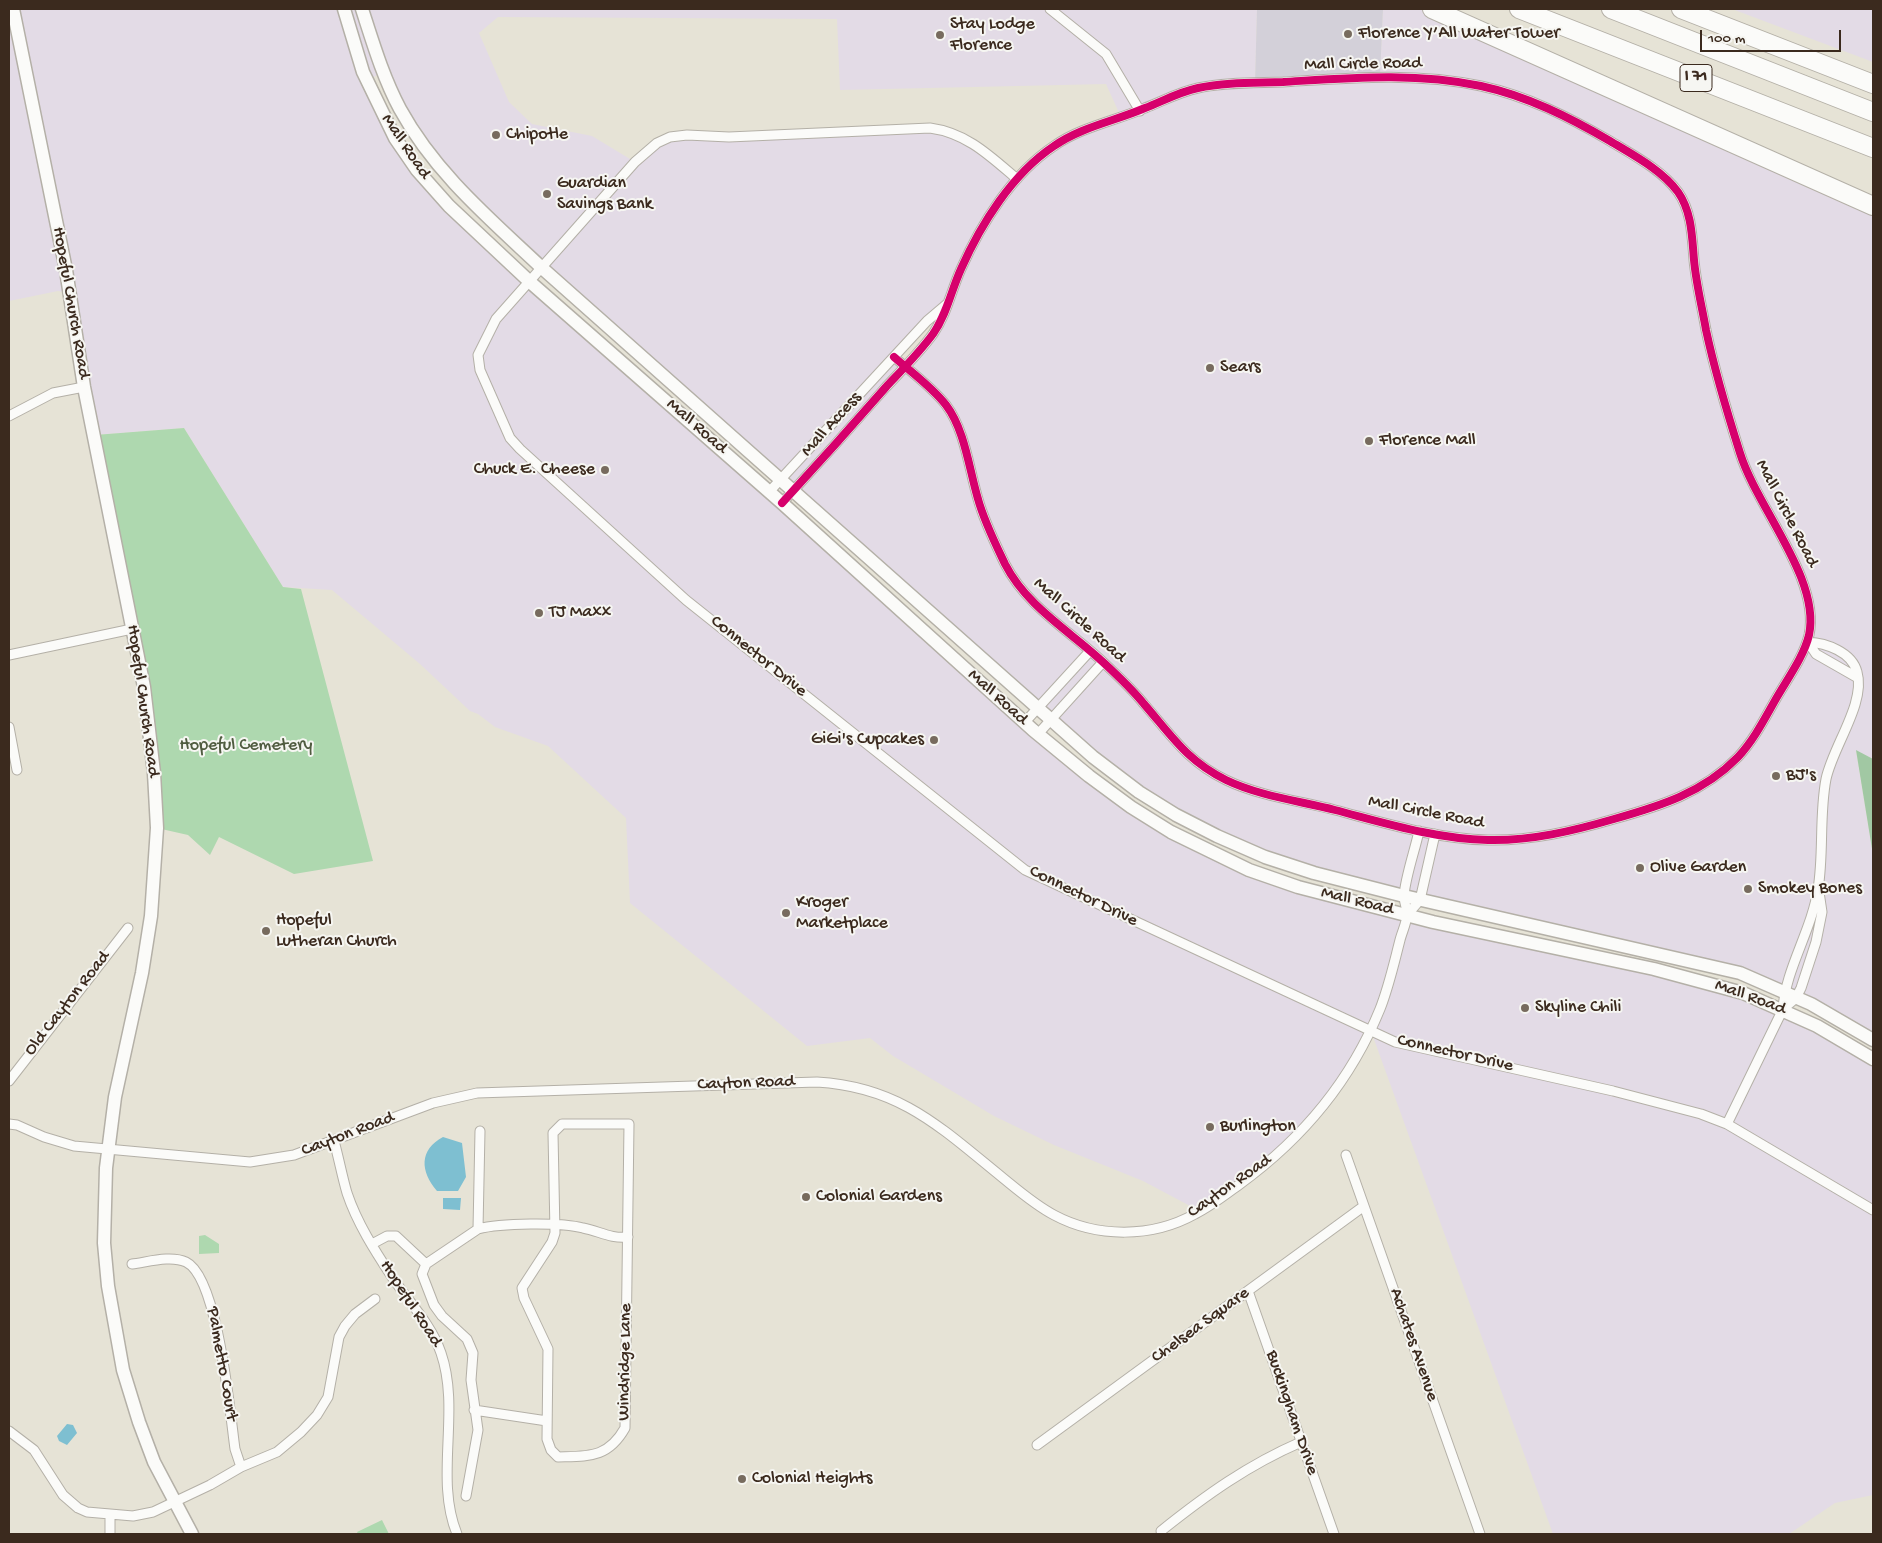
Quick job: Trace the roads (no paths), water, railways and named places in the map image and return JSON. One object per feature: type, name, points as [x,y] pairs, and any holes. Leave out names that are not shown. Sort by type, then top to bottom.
[{"type":"highway","points":[[1432,9],[1873,206]]},
{"type":"highway","name":"I 71","points":[[1519,9],[1873,148]]},
{"type":"highway","name":"I 71","points":[[1611,9],[1873,112]]},
{"type":"highway","points":[[1681,9],[1873,84]]},
{"type":"main road","name":"Hopeful Church Road","points":[[13,9],[66,270],[84,387],[148,716],[156,828],[147,945],[115,1097],[107,1150],[104,1243],[114,1328],[123,1370],[139,1422],[173,1502],[192,1534]]},
{"type":"main road","name":"Mall Road","points":[[344,9],[363,72],[394,138],[417,170],[449,206],[530,282],[782,503],[1038,734],[1089,776],[1131,807],[1208,851],[1249,870],[1298,887],[1407,915],[1670,973],[1743,993],[1783,1009],[1873,1060]]},
{"type":"main road","name":"Mall Road","points":[[362,9],[382,72],[400,108],[418,137],[457,188],[542,268],[782,478],[1051,720],[1093,757],[1139,792],[1216,836],[1314,873],[1420,900],[1708,964],[1740,973],[1796,998],[1873,1040]]},
{"type":"street","points":[[1050,9],[1106,54],[1140,111]]},
{"type":"street","name":"Mall Circle Road","points":[[894,357],[950,410],[956,424],[979,505],[1008,570],[1021,591],[1037,607],[1103,662],[1141,699],[1179,748],[1226,780],[1245,788],[1435,834],[1492,840],[1549,835],[1660,806],[1684,796],[1712,780],[1741,754],[1757,731],[1808,642],[1810,612],[1803,580],[1747,476],[1723,399],[1707,334],[1694,264],[1693,240],[1688,215],[1678,193],[1659,173],[1614,143],[1549,108],[1481,86],[1438,79],[1386,76],[1204,86],[1174,95],[1140,111],[1062,140],[1048,150],[1017,179],[978,236],[960,271],[949,303],[934,332],[904,366]]},
{"type":"street","points":[[530,282],[635,162],[657,143],[670,137],[930,128],[945,130],[974,143],[1017,179]]},
{"type":"street","name":"Connector Drive","points":[[530,282],[496,319],[478,355],[480,370],[510,438],[674,588],[1025,870],[1370,1031],[1404,1045],[1613,1091],[1701,1114],[1727,1124],[1873,1210]]},
{"type":"street","points":[[894,357],[927,321],[949,303]]},
{"type":"street","name":"Mall Access","points":[[769,492],[894,357]]},
{"type":"street","name":"Mall Access","points":[[782,503],[904,366]]},
{"type":"street","points":[[9,416],[53,393],[84,387]]},
{"type":"street","points":[[9,655],[132,629]]},
{"type":"street","points":[[1783,1009],[1796,998],[1810,961],[1819,928],[1822,912],[1818,890],[1822,811],[1826,779],[1837,745],[1860,691],[1858,678],[1816,654],[1808,642]]},
{"type":"street","points":[[1025,722],[1090,651]]},
{"type":"street","points":[[1038,734],[1103,662]]},
{"type":"street","points":[[9,727],[17,770]]},
{"type":"street","points":[[1407,915],[1404,896],[1419,831]]},
{"type":"street","points":[[1407,915],[1420,900],[1435,834]]},
{"type":"street","points":[[1727,1124],[1783,1009],[1784,992],[1800,952],[1818,890]]},
{"type":"street","name":"Cayton Road","points":[[9,1124],[17,1125],[44,1138],[74,1146],[250,1162],[294,1156],[433,1103],[477,1093],[817,1082],[837,1083],[876,1092],[913,1109],[1028,1198],[1054,1215],[1089,1228],[1110,1232],[1144,1231],[1177,1223],[1207,1207],[1281,1151],[1308,1123],[1339,1085],[1370,1031],[1389,982],[1407,915]]},
{"type":"street","name":"Old Cayton Road","points":[[9,1081],[128,928]]},
{"type":"street","name":"Windridge Lane","points":[[562,1124],[629,1124],[628,1237],[625,1428],[619,1438],[595,1456],[558,1457],[551,1450],[547,1439],[548,1349],[524,1298],[522,1288],[552,1242],[554,1226],[552,1133],[562,1124]]},
{"type":"street","points":[[478,1229],[480,1131]]},
{"type":"street","name":"Hopeful Road","points":[[334,1141],[347,1193],[372,1244],[428,1326],[442,1354],[448,1381],[449,1504],[457,1534]]},
{"type":"street","name":"Achates Avenue","points":[[1346,1155],[1480,1534]]},
{"type":"street","name":"Chelsea Square","points":[[1037,1445],[1364,1206]]},
{"type":"street","points":[[466,1496],[478,1430],[474,1410],[472,1380],[473,1353],[467,1339],[442,1316],[434,1305],[422,1278],[422,1271],[426,1264],[478,1229],[495,1224],[575,1226],[603,1235],[618,1238],[628,1237]]},
{"type":"street","points":[[372,1244],[387,1236],[396,1236],[426,1264]]},
{"type":"street","name":"Palmetto Court","points":[[132,1264],[179,1260],[193,1268],[202,1281],[215,1321],[236,1449],[241,1467]]},
{"type":"street","name":"Buckingham Drive","points":[[1248,1291],[1334,1534]]},
{"type":"street","points":[[9,1432],[34,1450],[70,1503],[88,1512],[144,1516],[210,1485],[241,1467],[277,1452],[317,1415],[328,1397],[344,1326],[355,1314],[375,1299]]},
{"type":"street","points":[[474,1410],[547,1421]]},
{"type":"street","points":[[1161,1531],[1195,1504],[1254,1463],[1302,1442]]},
{"type":"street","points":[[110,1514],[110,1534]]},
{"type":"water","points":[[443,1137],[462,1143],[466,1177],[458,1191],[437,1191],[427,1176],[425,1169],[426,1155],[435,1142]]},
{"type":"water","points":[[443,1198],[461,1198],[460,1210],[443,1209]]},
{"type":"water","points":[[67,1424],[73,1425],[77,1433],[67,1445],[59,1441],[57,1436]]},
{"type":"place","name":"Florence Y’All Water Tower","points":[[1348,34]]},
{"type":"place","name":"Stay Lodge Florence","points":[[940,35]]},
{"type":"place","name":"Chipotle","points":[[496,135]]},
{"type":"place","name":"Guardian Savings Bank","points":[[547,194]]},
{"type":"place","name":"Sears","points":[[1210,368]]},
{"type":"place","name":"Florence Mall","points":[[1369,441]]},
{"type":"place","name":"Chuck E. Cheese","points":[[605,470]]},
{"type":"place","name":"TJ Maxx","points":[[539,613]]},
{"type":"place","name":"GiGi's Cupcakes","points":[[934,740]]},
{"type":"place","name":"BJ's","points":[[1776,776]]},
{"type":"place","name":"Olive Garden","points":[[1640,868]]},
{"type":"place","name":"Smokey Bones","points":[[1748,889]]},
{"type":"place","name":"Kroger Marketplace","points":[[786,913]]},
{"type":"place","name":"Hopeful Lutheran Church","points":[[266,931]]},
{"type":"place","name":"Skyline Chili","points":[[1525,1008]]},
{"type":"place","name":"Burlington","points":[[1210,1127]]},
{"type":"place","name":"Colonial Gardens","points":[[806,1197]]},
{"type":"place","name":"Colonial Heights","points":[[742,1479]]},
{"type":"park label","name":"Hopeful Cemetery","points":[[246,746]]}]
